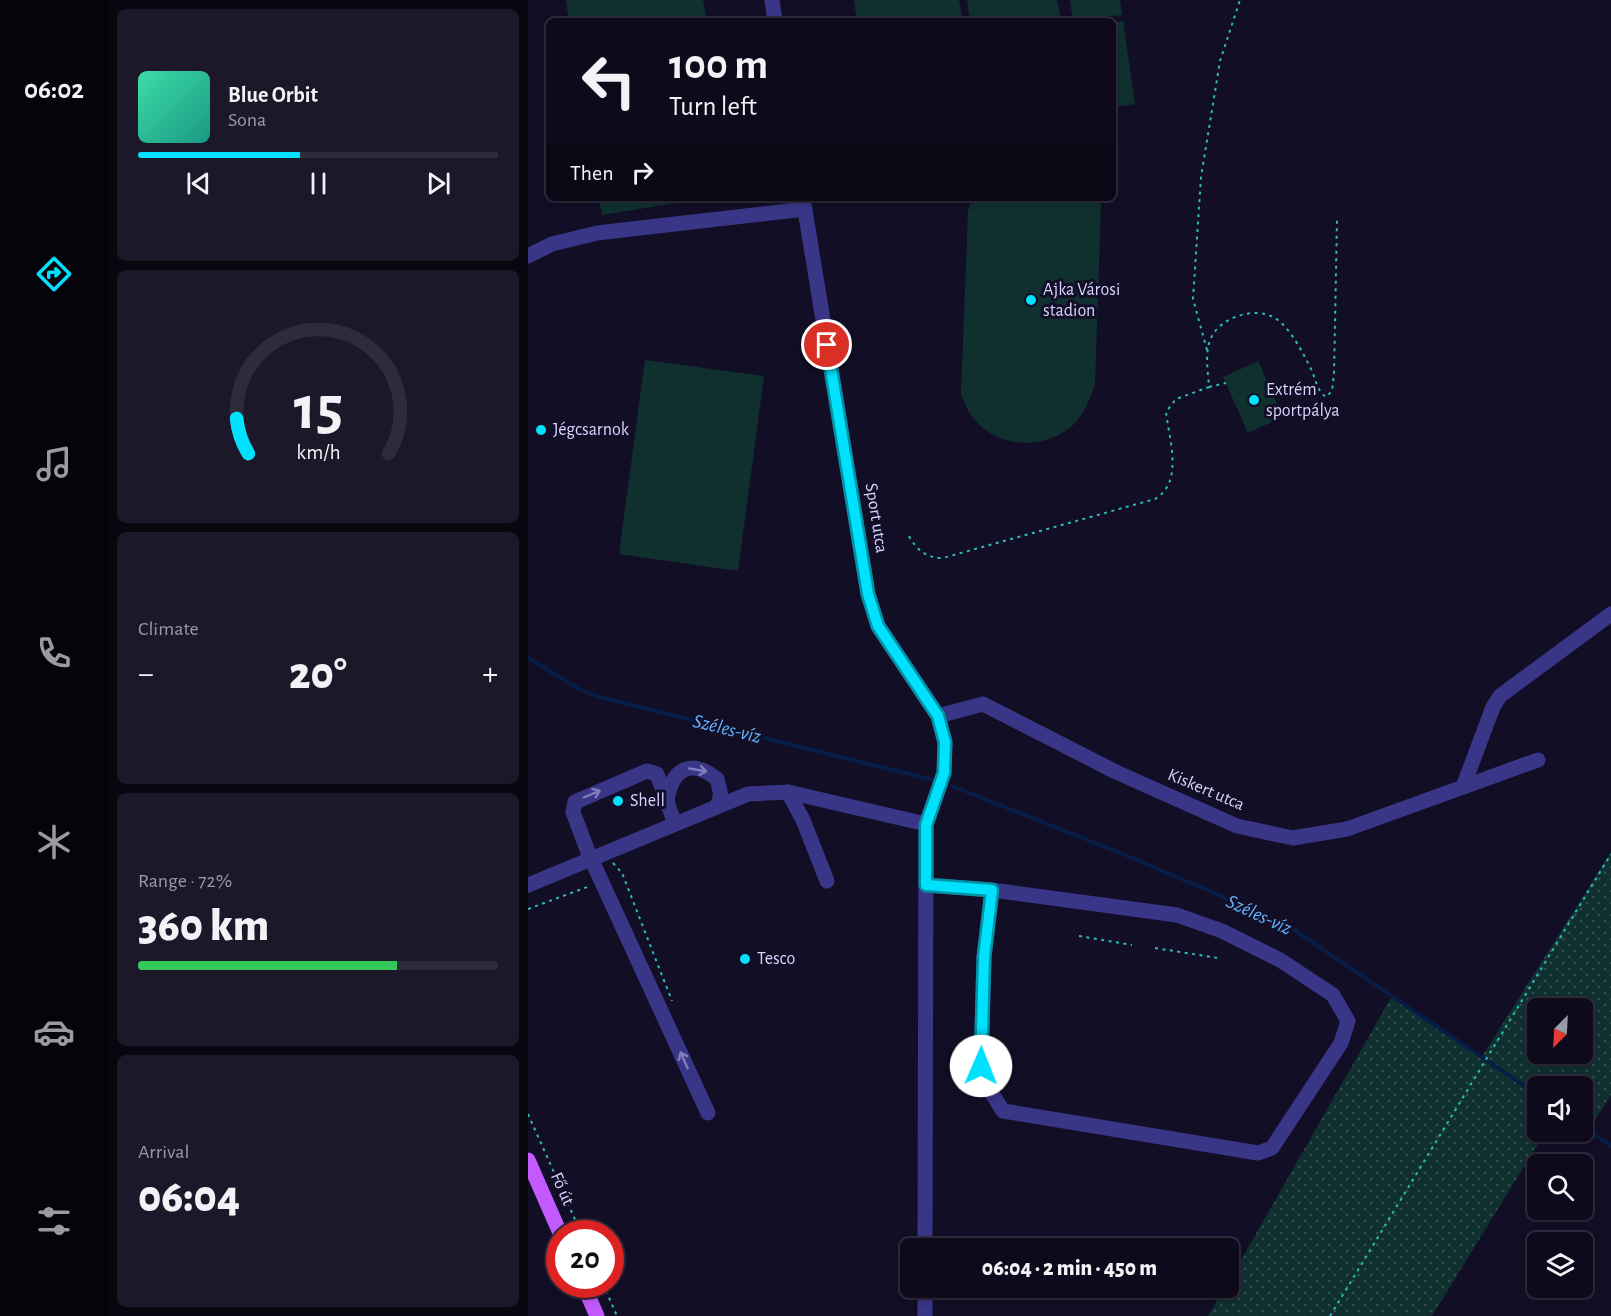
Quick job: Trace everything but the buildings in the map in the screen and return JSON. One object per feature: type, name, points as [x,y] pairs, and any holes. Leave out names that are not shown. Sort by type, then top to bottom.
[{"type":"main road","name":"Fő út","points":[[528,1160],[554,1220]]},
{"type":"main road","points":[[589,1298],[597,1316]]},
{"type":"street","points":[[772,0],[775,18]]},
{"type":"street","points":[[528,256],[552,244],[597,233],[804,203]]},
{"type":"street","name":"Sport utca","points":[[804,203],[868,594],[878,626],[938,716],[945,742],[944,773],[926,825],[925,1238]]},
{"type":"street","points":[[1463,787],[1493,707],[1500,696],[1611,614]]},
{"type":"street","name":"Kiskert utca","points":[[938,716],[983,704],[1116,772],[1237,826],[1293,838],[1347,829],[1538,760]]},
{"type":"street","points":[[667,802],[671,782],[678,773],[688,768],[700,768],[717,779],[721,791],[720,801],[716,807]]},
{"type":"street","points":[[675,824],[657,774],[647,771],[575,802],[573,812],[598,856],[602,881],[708,1113]]},
{"type":"street","points":[[788,792],[803,820],[827,881]]},
{"type":"street","points":[[528,885],[748,794],[788,792],[926,825]]},
{"type":"street","points":[[926,885],[992,890],[1177,915],[1222,931],[1280,960],[1333,994],[1348,1021],[1341,1043],[1272,1148],[1258,1153],[1003,1111],[986,1084],[981,1066],[984,957],[992,890]]},
{"type":"street","points":[[925,1298],[925,1316]]},
{"type":"path","points":[[1209,387],[1208,353],[1193,299],[1201,177],[1221,61],[1240,0]]},
{"type":"path","points":[[1208,353],[1212,336],[1223,324],[1239,315],[1259,313],[1274,318],[1290,334],[1311,369],[1320,393],[1326,397],[1332,391],[1337,220]]},
{"type":"path","points":[[909,536],[916,547],[929,558],[943,558],[1155,498],[1163,494],[1173,473],[1166,412],[1176,399],[1226,383]]},
{"type":"path","points":[[1330,1316],[1611,854]]},
{"type":"path","points":[[598,856],[622,873],[676,1011]]},
{"type":"path","points":[[528,909],[622,873]]},
{"type":"path","points":[[1079,936],[1132,945]]},
{"type":"path","points":[[1155,948],[1218,958]]},
{"type":"path","points":[[528,1114],[575,1220]]},
{"type":"path","points":[[609,1298],[617,1316]]},
{"type":"green space","points":[[566,0],[703,0],[706,18],[569,18]]},
{"type":"green space","points":[[854,0],[959,0],[962,18],[857,18]]},
{"type":"green space","points":[[967,0],[1057,0],[1060,18],[970,18]]},
{"type":"green space","points":[[1070,0],[1120,0],[1122,15],[1073,18]]},
{"type":"green space","points":[[1123,21],[1135,104],[1116,107],[1116,22]]},
{"type":"green space","points":[[600,201],[689,201],[602,215]]},
{"type":"green space","name":"Ajka Városi stadion","points":[[970,201],[1100,201],[1095,385],[1077,421],[1061,434],[1034,442],[1005,440],[981,426],[971,415],[961,394],[968,212]]},
{"type":"green space","points":[[645,360],[764,376],[738,571],[619,554]]},
{"type":"green space","name":"Extrém sportpálya","points":[[1258,361],[1283,417],[1248,433],[1223,377]]},
{"type":"green space","points":[[1611,852],[1611,1095],[1593,1123],[1593,1076],[1527,1076],[1527,1142],[1539,1142],[1532,1154],[1527,1154],[1527,1162],[1432,1316],[1208,1316],[1219,1298],[1239,1298],[1239,1264],[1392,996],[1481,1058]]},
{"type":"waterway","name":"Széles-víz","points":[[528,658],[581,690],[599,697],[934,780]]},
{"type":"waterway","name":"Széles-víz","points":[[952,786],[1125,855],[1284,923],[1527,1088]]},
{"type":"waterway","name":"Széles-víz","points":[[1593,1134],[1611,1146]]},
{"type":"place","name":"Ajka Városi stadion","points":[[1031,300]]},
{"type":"place","name":"Extrém sportpálya","points":[[1254,400]]},
{"type":"place","name":"Jégcsarnok","points":[[541,430]]},
{"type":"place","name":"Shell","points":[[618,801]]},
{"type":"place","name":"Tesco","points":[[745,959]]},
{"type":"route","points":[[827,345],[868,594],[878,626],[897,658],[928,698],[938,716],[945,742],[944,773],[926,825],[926,885],[992,890],[984,957],[981,1066]]}]
